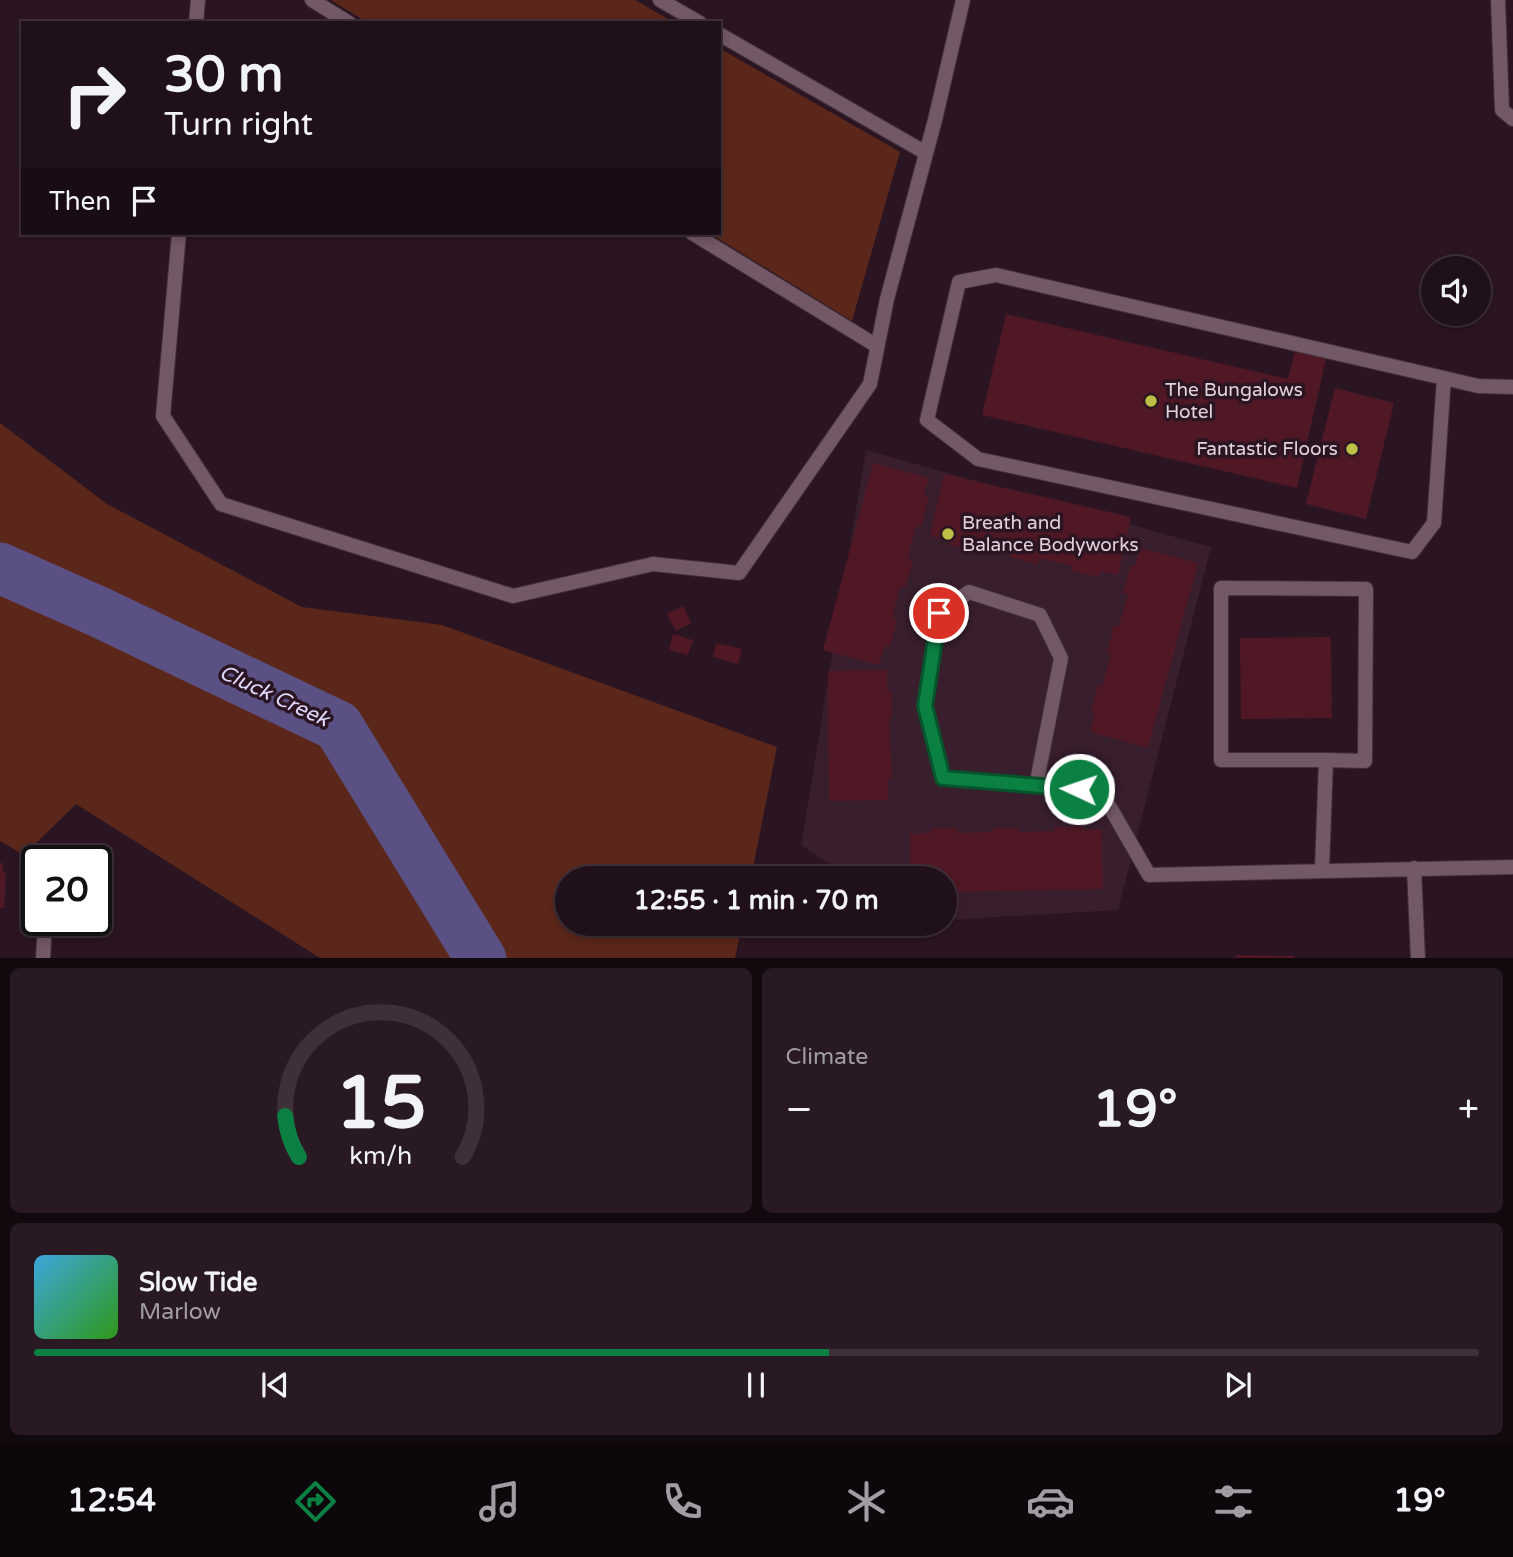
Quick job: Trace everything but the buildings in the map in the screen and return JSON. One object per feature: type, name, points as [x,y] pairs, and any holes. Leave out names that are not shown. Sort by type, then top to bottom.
[{"type":"lane","points":[[196,21],[198,0]]},
{"type":"lane","points":[[312,0],[346,21]]},
{"type":"lane","points":[[660,0],[696,21]]},
{"type":"lane","points":[[178,235],[163,416],[221,504],[513,597],[653,565],[739,573],[870,384],[877,346],[963,0]]},
{"type":"lane","points":[[1498,0],[1502,110],[1513,119]]},
{"type":"lane","points":[[721,35],[926,153]]},
{"type":"lane","points":[[695,235],[877,346]]},
{"type":"lane","points":[[1444,378],[1434,523],[1412,552],[978,458],[927,420],[959,282],[996,275],[1444,378],[1478,386],[1513,387]]},
{"type":"lane","points":[[1221,588],[1366,589],[1365,761],[1326,760],[1221,760],[1221,588]]},
{"type":"lane","points":[[1036,786],[1061,658],[1041,615],[969,592],[939,613],[925,706],[943,778],[1036,786],[1100,790],[1150,874],[1513,867]]},
{"type":"lane","points":[[1322,870],[1326,760]]},
{"type":"lane","points":[[1414,868],[1418,958]]},
{"type":"lane","points":[[43,958],[44,936]]},
{"type":"shaded area","points":[[331,0],[635,0],[672,21],[365,21]]},
{"type":"shaded area","points":[[721,49],[900,152],[852,321],[712,235],[721,235]]},
{"type":"shaded area","points":[[0,423],[107,504],[302,607],[442,625],[777,747],[753,866],[555,866],[555,936],[740,936],[735,958],[320,958],[76,804],[34,845],[21,845],[21,853],[0,841]]},
{"type":"shaded area","points":[[866,450],[1211,547],[1118,910],[957,919],[957,866],[832,866],[801,845]]},
{"type":"waterway","name":"Cluck Creek","points":[[0,568],[338,726],[480,958]]},
{"type":"place","name":"The Bungalows Hotel","points":[[1151,401]]},
{"type":"place","name":"Fantastic Floors","points":[[1352,449]]},
{"type":"place","name":"Breath and Balance Bodyworks","points":[[948,534]]},
{"type":"route","points":[[939,613],[925,706],[943,778],[1079,789]]}]
